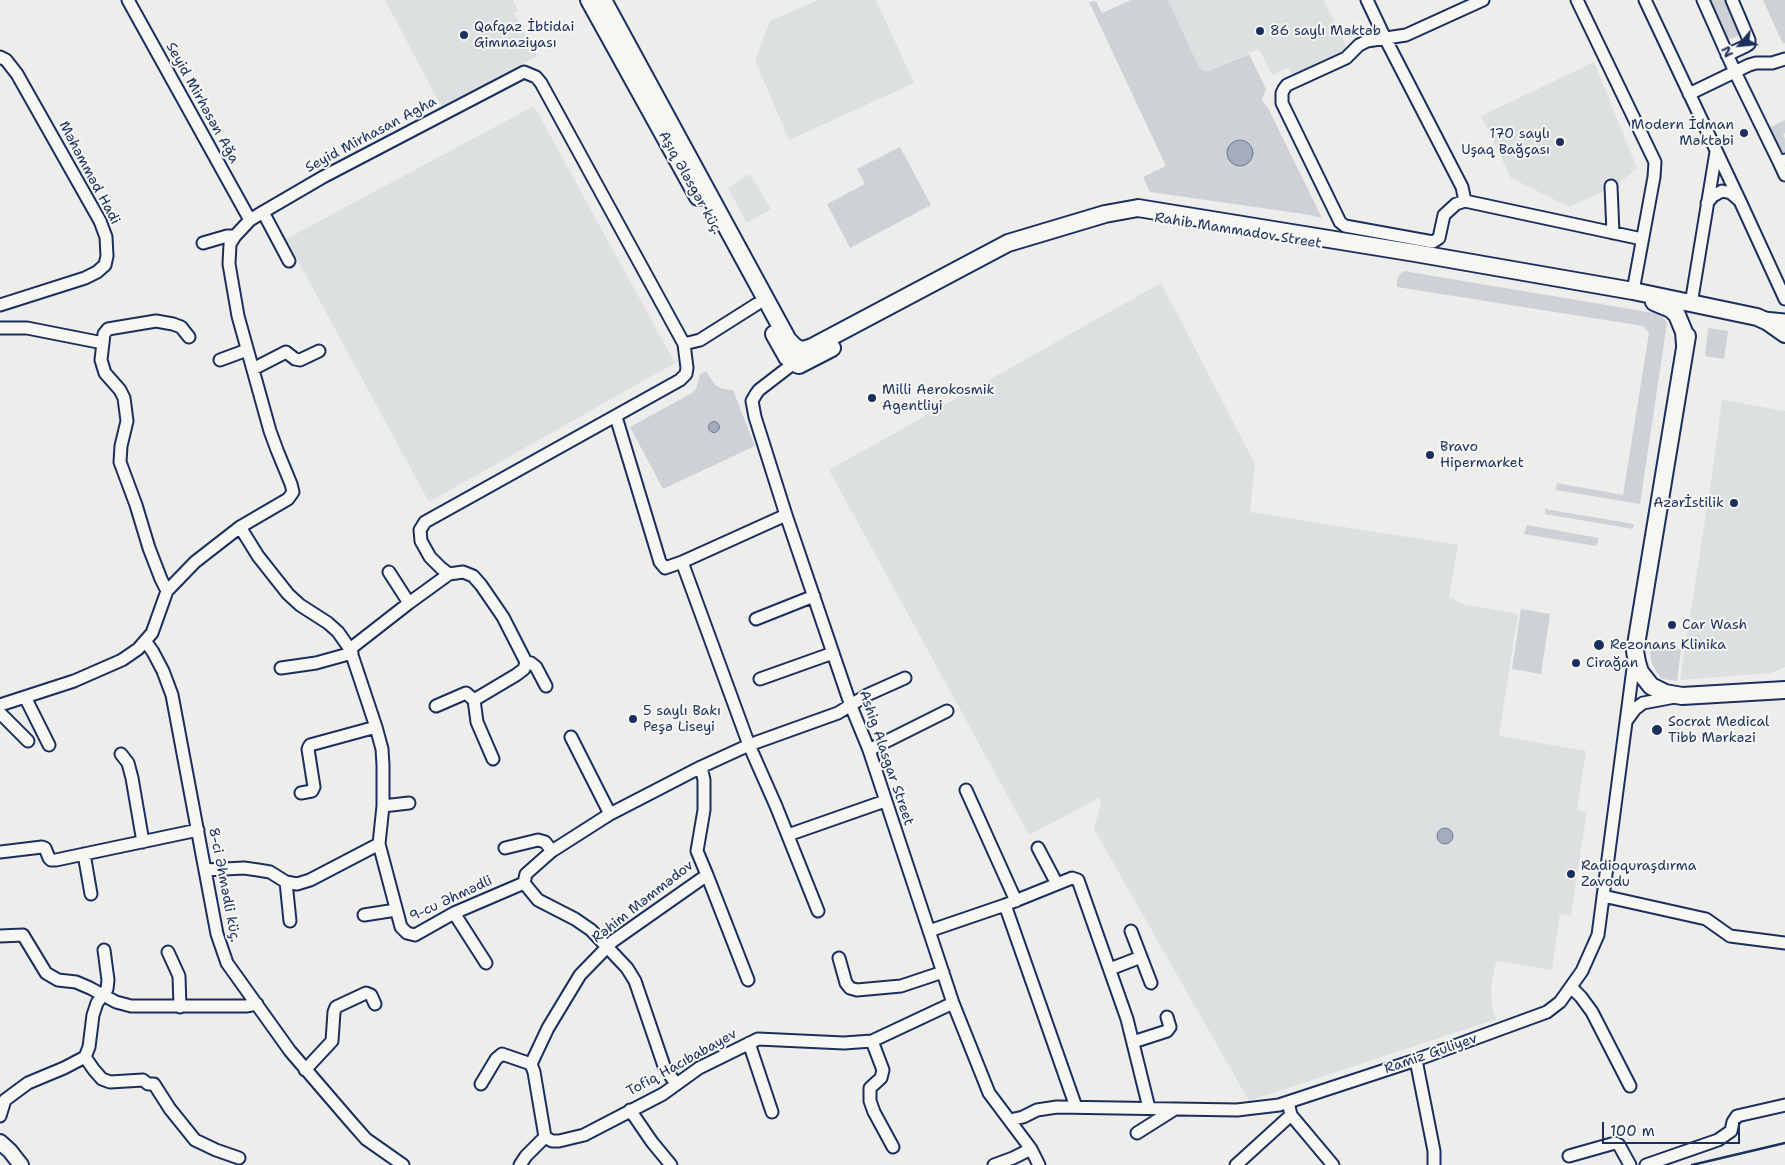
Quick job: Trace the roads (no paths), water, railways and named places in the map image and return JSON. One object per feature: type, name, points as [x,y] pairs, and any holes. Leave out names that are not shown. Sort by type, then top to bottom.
[{"type":"main road","name":"Aşıq Ələsgər küç.","points":[[589,0],[762,302],[796,353]]},
{"type":"main road","name":"Aşıq Ələsgər küç.","points":[[603,0],[762,302]]},
{"type":"main road","name":"Rahib Mammadov Street","points":[[1138,212],[1655,302],[1671,309],[1677,315],[1684,332],[1685,345]]},
{"type":"main road","name":"Rahib Mammadov Street","points":[[796,353],[799,365],[811,360],[1001,250],[1138,212],[1415,246],[1757,317],[1785,334]]},
{"type":"main road","points":[[1691,304],[1636,651],[1640,672],[1651,686],[1665,693],[1682,696],[1785,690]]},
{"type":"street","name":"Seyid Mirhəsən Ağa","points":[[128,0],[250,220]]},
{"type":"street","points":[[1367,0],[1462,187],[1465,201]]},
{"type":"street","points":[[1483,0],[1406,35],[1366,41],[1346,58],[1287,85],[1282,93],[1282,103],[1340,222],[1345,226],[1415,246],[1437,241],[1444,215],[1456,204],[1465,201],[1642,239]]},
{"type":"street","points":[[1577,0],[1655,162],[1656,169],[1633,291]]},
{"type":"street","points":[[1645,0],[1785,299]]},
{"type":"street","points":[[1703,0],[1735,72],[1782,161],[1785,175]]},
{"type":"street","points":[[1728,55],[1749,44],[1732,0]]},
{"type":"street","name":"Məhəmməd Hadi","points":[[0,57],[6,60],[17,74],[100,221],[106,237],[107,256],[105,265],[91,275],[0,305]]},
{"type":"street","points":[[1689,94],[1756,63],[1772,63],[1785,59]]},
{"type":"street","name":"Seyid Mirhasan Agha","points":[[0,705],[74,681],[114,664],[138,649],[146,642],[160,616],[168,591],[196,562],[240,527],[288,498],[293,492],[276,450],[238,316],[229,264],[230,244],[235,236],[250,220],[263,212],[360,157],[524,72],[530,74],[541,83],[684,344],[687,368],[686,374],[680,380],[424,522],[420,530],[421,541],[430,557],[449,574]]},
{"type":"street","points":[[1691,304],[1716,152]]},
{"type":"street","points":[[1611,186],[1613,233]]},
{"type":"street","points":[[1707,203],[1713,196],[1722,191],[1730,193],[1740,201]]},
{"type":"street","points":[[263,212],[289,262]]},
{"type":"street","points":[[203,243],[227,236],[235,236]]},
{"type":"street","points":[[684,344],[700,340],[762,302]]},
{"type":"street","points":[[1757,317],[1785,320]]},
{"type":"street","points":[[168,591],[155,564],[120,462],[127,413],[120,390],[105,373],[102,366],[103,343],[104,334],[108,328],[156,321],[181,327],[189,337]]},
{"type":"street","points":[[0,328],[27,328],[103,343]]},
{"type":"street","points":[[220,360],[247,350]]},
{"type":"street","points":[[252,369],[286,352],[295,360],[300,360],[319,351]]},
{"type":"street","name":"Ashig Alasgar Street","points":[[796,353],[759,390],[752,401],[755,417],[833,653],[851,706],[869,750],[953,1002],[988,1093],[1031,1148],[1039,1165]]},
{"type":"street","points":[[616,417],[660,562],[665,568],[670,568],[786,514]]},
{"type":"street","name":"9-cu Əhmədli","points":[[240,527],[258,556],[288,594],[338,632],[351,651],[376,727],[384,765],[383,806],[379,844],[401,926],[407,933],[415,935],[454,913],[524,883]]},
{"type":"street","points":[[682,562],[749,745],[818,911]]},
{"type":"street","points":[[389,572],[409,603]]},
{"type":"street","points":[[281,668],[316,663],[351,651],[409,603],[449,574],[463,572],[473,576],[481,585],[503,617],[526,662],[524,669],[516,675],[474,700]]},
{"type":"street","points":[[756,619],[814,596]]},
{"type":"street","name":"8-ci Əhmədli küç.","points":[[146,642],[163,670],[172,694],[205,870],[221,948],[227,963],[305,1070],[366,1138],[403,1165]]},
{"type":"street","name":"Ramiz Guliyev","points":[[1010,1120],[1023,1117],[1037,1110],[1057,1107],[1237,1110],[1288,1102],[1416,1060],[1547,1012],[1560,1002],[1582,971],[1598,935],[1636,651]]},
{"type":"street","points":[[760,679],[833,653]]},
{"type":"street","points":[[526,662],[536,667],[546,686]]},
{"type":"street","points":[[676,1084],[664,1066],[635,981],[627,968],[591,930],[575,919],[538,900],[524,883],[526,874],[552,851],[610,814],[701,767],[749,745],[831,716],[867,695],[905,678]]},
{"type":"street","points":[[436,706],[466,693],[474,700],[477,722],[493,759]]},
{"type":"street","points":[[1626,721],[1635,709],[1643,703],[1682,696]]},
{"type":"street","points":[[25,697],[49,745]]},
{"type":"street","points":[[869,750],[946,710]]},
{"type":"street","points":[[0,713],[28,742]]},
{"type":"street","points":[[301,793],[312,791],[314,788],[308,749],[310,744],[376,727]]},
{"type":"street","points":[[571,737],[610,814]]},
{"type":"street","points":[[121,754],[128,763],[132,778],[143,842]]},
{"type":"street","name":"Rəhim Məmmədov","points":[[531,1064],[548,1028],[580,976],[607,946],[707,875],[698,851],[704,810],[704,780],[701,767]]},
{"type":"street","points":[[966,790],[1016,901]]},
{"type":"street","points":[[788,835],[886,801]]},
{"type":"street","points":[[383,806],[409,803]]},
{"type":"street","points":[[0,852],[42,847],[45,848],[51,860],[198,830]]},
{"type":"street","points":[[505,848],[538,840],[545,842],[552,851]]},
{"type":"street","points":[[205,870],[244,868],[258,870],[270,872],[286,882],[297,884],[310,880],[379,844]]},
{"type":"street","points":[[1038,848],[1057,884]]},
{"type":"street","points":[[84,854],[91,894]]},
{"type":"street","points":[[707,875],[748,980]]},
{"type":"street","points":[[929,931],[1016,901],[1072,878],[1078,880],[1127,1019],[1149,1108]]},
{"type":"street","points":[[286,882],[290,921]]},
{"type":"street","points":[[1603,896],[1706,919],[1730,936],[1785,943]]},
{"type":"street","points":[[1005,905],[1076,1107]]},
{"type":"street","points":[[364,915],[396,910]]},
{"type":"street","points":[[454,913],[486,963]]},
{"type":"street","points":[[1131,931],[1151,983]]},
{"type":"street","points":[[0,936],[23,935],[38,963],[46,973],[58,980],[76,982],[116,1002],[131,1006],[246,1006],[257,1004]]},
{"type":"street","points":[[0,1116],[5,1100],[28,1083],[85,1057],[89,1048],[92,1015],[97,1003],[107,989],[108,980],[104,950]]},
{"type":"street","points":[[168,952],[179,976],[180,1007]]},
{"type":"street","points":[[1110,969],[1141,957]]},
{"type":"street","points":[[839,958],[846,983],[850,988],[858,990],[900,986],[942,972]]},
{"type":"street","points":[[1571,987],[1592,1012],[1630,1086]]},
{"type":"street","points":[[305,1070],[332,1041],[336,1007],[366,993],[371,995],[375,1004]]},
{"type":"street","name":"Tofiq Hacıbabayev","points":[[545,1137],[552,1141],[574,1139],[663,1094],[699,1068],[758,1039],[844,1043],[872,1041],[953,1002]]},
{"type":"street","points":[[1133,1042],[1167,1031],[1170,1027],[1167,1017]]},
{"type":"street","points":[[872,1041],[883,1070],[883,1075],[870,1088],[870,1101],[893,1147]]},
{"type":"street","points":[[750,1043],[772,1112]]},
{"type":"street","points":[[481,1084],[496,1059],[502,1054],[531,1064],[545,1129],[545,1137],[526,1156],[520,1165]]},
{"type":"street","points":[[85,1057],[102,1079],[110,1082],[143,1080],[148,1084],[154,1084],[170,1109],[195,1140],[240,1158]]},
{"type":"street","points":[[1416,1060],[1434,1151],[1434,1165]]},
{"type":"street","points":[[1288,1102],[1291,1115],[1326,1162]]},
{"type":"street","points":[[1646,1165],[1718,1140],[1731,1131],[1732,1122],[1737,1116],[1785,1105]]},
{"type":"street","points":[[1137,1133],[1175,1109]]},
{"type":"street","points":[[630,1110],[671,1165]]},
{"type":"street","points":[[1236,1165],[1291,1115]]},
{"type":"street","points":[[0,1142],[21,1165]]},
{"type":"street","points":[[1569,1156],[1615,1143],[1619,1145],[1630,1165]]},
{"type":"street","points":[[994,1165],[1013,1158],[1031,1148]]},
{"type":"water","points":[[1240,140],[1249,144],[1253,153],[1249,162],[1240,166],[1231,162],[1227,153],[1231,144]]},
{"type":"water","points":[[714,421],[720,427],[714,433],[708,427]]},
{"type":"water","points":[[1442,828],[1448,828],[1453,833],[1451,842],[1442,844],[1437,839],[1437,833]]},
{"type":"railway","points":[[1692,1165],[1785,1143]]},
{"type":"place","name":"86 saylı Məktəb","points":[[1260,31]]},
{"type":"place","name":"Qafqaz İbtidai Gimnaziyası","points":[[464,35]]},
{"type":"place","name":"Modern İdman Məktəbi","points":[[1744,133]]},
{"type":"place","name":"170 saylı Uşaq Bağçası","points":[[1560,142]]},
{"type":"place","name":"Milli Aerokosmik Agentliyi","points":[[872,398]]},
{"type":"place","name":"Bravo Hipermarket","points":[[1430,455]]},
{"type":"place","name":"Azərİstilik","points":[[1734,503]]},
{"type":"place","name":"Car Wash","points":[[1672,625]]},
{"type":"place","name":"Rezonans Klinika","points":[[1599,645]]},
{"type":"place","name":"Cirağan","points":[[1576,663]]},
{"type":"place","name":"5 saylı Bakı Peşə Liseyi","points":[[633,719]]},
{"type":"place","name":"Socrat Medical Tibb Mərkəzi","points":[[1657,730]]},
{"type":"place","name":"Radioquraşdırma Zavodu","points":[[1571,874]]}]
